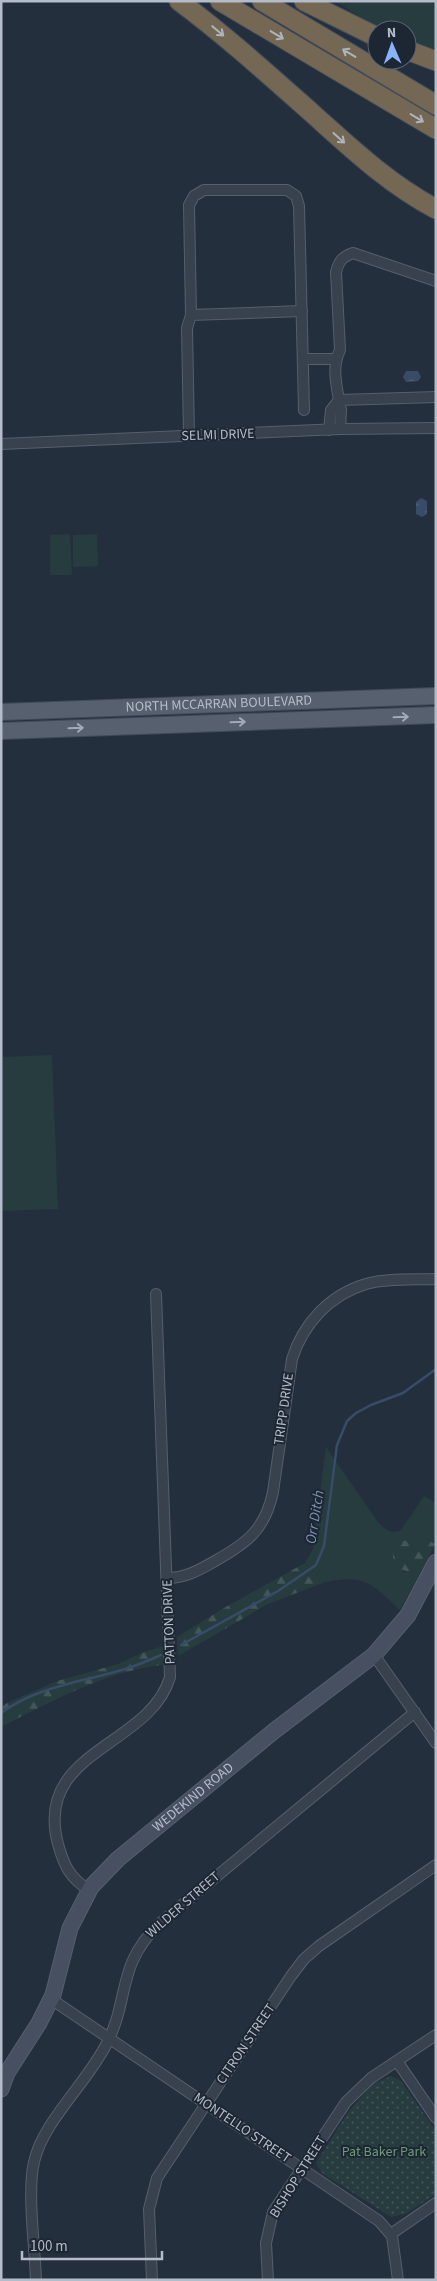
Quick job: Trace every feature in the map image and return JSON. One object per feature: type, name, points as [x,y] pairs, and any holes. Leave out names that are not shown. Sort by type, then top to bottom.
[{"type":"highway","points":[[179,1],[253,60],[374,169],[412,196],[436,209]]},
{"type":"highway","points":[[220,1],[436,129]]},
{"type":"highway","points":[[262,1],[436,105]]},
{"type":"highway","points":[[304,1],[367,33]]},
{"type":"highway","points":[[417,54],[436,62]]},
{"type":"main road","name":"NORTH MCCARRAN BOULEVARD","points":[[4,711],[436,696]]},
{"type":"main road","name":"NORTH MCCARRAN BOULEVARD","points":[[1,730],[436,715]]},
{"type":"main road","points":[[1,735],[27,730]]},
{"type":"street","points":[[189,436],[187,328],[191,315],[189,205],[194,196],[204,190],[287,190],[296,196],[299,206],[304,410]]},
{"type":"street","points":[[340,429],[342,410],[335,379],[336,358],[340,350],[336,272],[338,263],[344,256],[353,253],[436,281]]},
{"type":"street","points":[[191,315],[302,311]]},
{"type":"street","points":[[303,359],[336,358]]},
{"type":"street","points":[[329,430],[331,410],[339,400],[436,397]]},
{"type":"street","name":"SELMI DRIVE","points":[[1,444],[340,429],[436,428]]},
{"type":"street","name":"TRIPP DRIVE","points":[[167,1578],[193,1574],[240,1547],[261,1524],[270,1505],[273,1492],[292,1359],[298,1342],[317,1314],[349,1290],[366,1284],[436,1279]]},
{"type":"street","name":"PATTON DRIVE","points":[[89,1890],[71,1876],[62,1860],[54,1822],[56,1802],[72,1773],[153,1707],[166,1690],[171,1666],[156,1294]]},
{"type":"street","name":"WEDEKIND ROAD","points":[[1,2089],[4,2075],[51,1999],[70,1928],[89,1890],[118,1859],[274,1731],[374,1655],[408,1615],[436,1562]]},
{"type":"street","points":[[374,1655],[436,1743]]},
{"type":"street","name":"WILDER STREET","points":[[36,2280],[31,2183],[34,2160],[43,2140],[109,2039],[130,1962],[150,1933],[414,1712]]},
{"type":"street","name":"CITRON STREET","points":[[152,2280],[149,2209],[153,2189],[164,2167],[304,1959],[319,1946],[436,1865]]},
{"type":"street","name":"MONTELLO STREET","points":[[51,1999],[380,2220],[391,2234]]},
{"type":"street","name":"BISHOP STREET","points":[[268,2280],[266,2243],[269,2222],[278,2203],[354,2094],[397,2061],[436,2035]]},
{"type":"street","points":[[397,2061],[436,2118]]},
{"type":"street","points":[[398,2280],[395,2247],[391,2234],[436,2203]]},
{"type":"green space","points":[[335,1],[436,1],[436,65],[417,53],[417,20],[367,21]]},
{"type":"green space","points":[[70,534],[72,575],[50,575],[50,535]]},
{"type":"green space","points":[[97,534],[98,566],[73,567],[73,535]]},
{"type":"green space","points":[[52,1055],[58,1209],[1,1211],[1,1057]]},
{"type":"green space","points":[[326,1447],[378,1522],[388,1530],[394,1532],[401,1530],[424,1496],[436,1503],[435,1544],[424,1538],[398,1543],[404,1572],[421,1572],[400,1610],[382,1593],[367,1583],[350,1579],[325,1582],[305,1563],[313,1549]]},
{"type":"green space","points":[[424,1538],[435,1544],[421,1572],[411,1573],[396,1567],[393,1558],[395,1547],[403,1541]]},
{"type":"green space","points":[[305,1563],[325,1582],[268,1604],[178,1656],[177,1637],[224,1608]]},
{"type":"green space","points":[[163,1646],[164,1665],[123,1673],[102,1680],[59,1698],[1,1727],[1,1707],[7,1703],[57,1681],[118,1664]]},
{"type":"green space","name":"Pat Baker Park","points":[[391,2076],[400,2080],[436,2131],[436,2194],[407,2213],[391,2217],[322,2173],[316,2163],[349,2111],[373,2084]]},
{"type":"water","points":[[406,371],[418,371],[421,377],[418,381],[406,382],[403,377]]},
{"type":"water","points":[[421,498],[427,501],[427,514],[422,517],[416,514],[416,502]]},
{"type":"waterway","name":"Orr Ditch","points":[[181,1645],[278,1591],[316,1565],[324,1546],[337,1445],[347,1421],[356,1413],[371,1405],[403,1393],[436,1369]]},
{"type":"waterway","name":"Orr Ditch","points":[[1,1713],[15,1704],[45,1691],[109,1674],[161,1655]]}]
